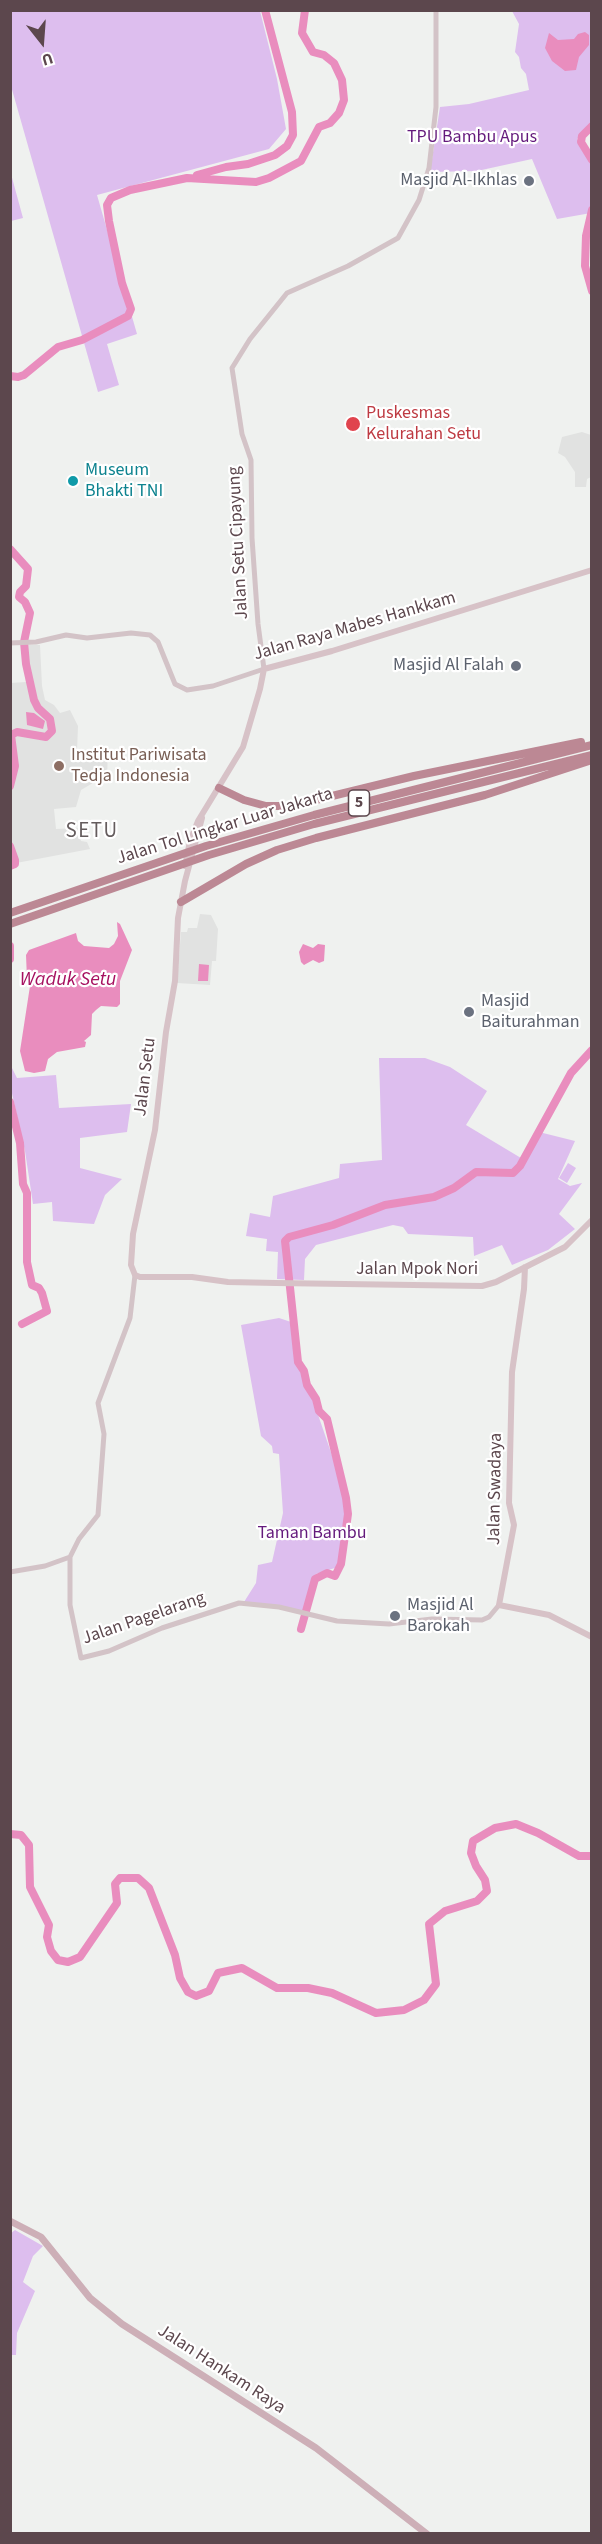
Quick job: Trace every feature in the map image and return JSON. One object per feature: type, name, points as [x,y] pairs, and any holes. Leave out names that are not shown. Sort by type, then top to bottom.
[{"type":"highway","points":[[219,788],[244,800],[266,806],[291,806],[414,776],[591,743]]},
{"type":"highway","name":"Jalan Tol Lingkar Luar Jakarta","points":[[10,914],[206,846],[314,815],[591,743]]},
{"type":"highway","name":"Jalan Tol Lingkar Luar Jakarta","points":[[10,924],[169,868],[314,824],[591,755]]},
{"type":"highway","points":[[181,902],[193,893],[277,850],[485,795],[591,760]]},
{"type":"highway","points":[[183,890],[193,893]]},
{"type":"main road","name":"Jalan Raya Mabes Hankkam","points":[[264,669],[332,651],[591,570]]},
{"type":"main road","name":"Jalan Setu","points":[[135,1275],[132,1269],[133,1234],[155,1130],[166,1032],[175,981],[177,929],[190,841],[198,821],[202,818],[243,747],[264,669]]},
{"type":"main road","name":"Jalan Mpok Nori","points":[[135,1275],[284,1284],[477,1287],[496,1282],[565,1247],[591,1220]]},
{"type":"main road","name":"Jalan Swadaya","points":[[499,1605],[514,1525],[509,1499],[512,1372],[525,1267]]},
{"type":"main road","points":[[499,1605],[549,1615],[591,1637]]},
{"type":"main road","name":"Jalan Hankam Raya","points":[[10,2221],[41,2237],[90,2298],[122,2324],[316,2448],[427,2534]]},
{"type":"street","name":"Jalan Setu Cipayung","points":[[264,669],[258,624],[252,538],[251,460],[242,434],[232,368],[250,339],[287,293],[348,266],[398,238],[419,200],[429,168],[436,107],[436,10]]},
{"type":"street","name":"Jalan Raya Mabes Hankkam","points":[[10,643],[66,635],[87,638],[145,633],[156,639],[171,679],[183,689],[193,690],[213,686],[264,669]]},
{"type":"street","points":[[10,1572],[45,1566],[70,1557],[79,1539],[98,1515],[104,1434],[98,1404],[130,1318],[135,1275]]},
{"type":"street","name":"Jalan Pagelarang","points":[[70,1557],[70,1605],[81,1658],[99,1654],[146,1634],[239,1603],[265,1605],[337,1621],[373,1624],[398,1624],[432,1619],[480,1620],[489,1617],[499,1605]]},
{"type":"shaded area","points":[[582,432],[591,435],[591,477],[587,479],[586,487],[575,487],[575,472],[565,457],[558,453],[562,437]]},
{"type":"shaded area","name":"Institut Pariwisata Tedja Indonesia","points":[[22,645],[40,645],[45,700],[54,705],[60,713],[70,710],[78,726],[77,751],[108,747],[107,781],[98,780],[81,790],[76,807],[54,809],[56,829],[78,828],[81,841],[87,842],[90,849],[11,864],[10,683],[26,682]]},
{"type":"shaded area","points":[[200,914],[211,915],[218,929],[216,961],[212,961],[210,985],[177,983],[181,932],[187,932],[188,928],[197,928]]},
{"type":"green space","points":[[10,11],[260,11],[277,79],[286,129],[269,149],[97,195],[137,334],[107,344],[119,385],[98,392],[11,86]]},
{"type":"green space","name":"TPU Bambu Apus","points":[[512,11],[591,11],[591,124],[577,139],[591,157],[591,213],[557,219],[532,159],[477,171],[430,172],[440,107],[469,104],[529,90],[526,74],[515,52],[519,24]]},
{"type":"green space","points":[[11,174],[23,218],[10,221]]},
{"type":"green space","points":[[379,1058],[425,1058],[450,1067],[487,1091],[466,1125],[521,1158],[539,1132],[575,1141],[558,1179],[570,1186],[582,1183],[559,1214],[575,1229],[548,1250],[512,1265],[502,1245],[474,1256],[473,1237],[408,1234],[403,1227],[393,1225],[316,1245],[305,1259],[304,1280],[277,1279],[278,1252],[266,1251],[267,1239],[246,1236],[250,1213],[270,1217],[273,1196],[339,1178],[340,1164],[382,1160]]},
{"type":"green space","points":[[11,1066],[17,1078],[56,1075],[59,1108],[131,1104],[127,1132],[80,1138],[80,1168],[122,1179],[105,1195],[94,1224],[53,1221],[52,1202],[33,1204],[25,1151],[11,1089]]},
{"type":"green space","points":[[568,1163],[576,1168],[567,1183],[559,1178]]},
{"type":"green space","name":"Taman Bambu","points":[[279,1318],[291,1322],[292,1339],[336,1467],[348,1520],[338,1567],[316,1574],[306,1613],[244,1602],[256,1583],[258,1565],[272,1562],[283,1513],[279,1454],[273,1453],[272,1446],[261,1436],[241,1325]]},
{"type":"green space","points":[[15,2230],[43,2246],[33,2256],[23,2282],[35,2291],[17,2333],[16,2355],[11,2355],[10,2234]]},
{"type":"water","points":[[585,32],[589,35],[589,45],[579,57],[576,70],[565,71],[552,61],[545,48],[549,33],[558,40],[574,39],[578,34]]},
{"type":"water","points":[[26,712],[34,713],[45,721],[43,729],[27,725]]},
{"type":"water","name":"Waduk Setu","points":[[117,922],[132,950],[120,981],[120,1004],[117,1007],[101,1006],[92,1014],[91,1035],[84,1041],[86,1042],[85,1047],[57,1052],[48,1059],[45,1071],[34,1073],[25,1071],[20,1051],[30,986],[27,979],[26,955],[29,950],[76,933],[78,941],[84,946],[109,948],[118,936]]},
{"type":"water","points":[[303,944],[313,948],[318,944],[325,945],[324,961],[319,963],[313,960],[304,965],[299,952]]},
{"type":"water","points":[[199,964],[209,965],[208,981],[198,981]]},
{"type":"waterway","points":[[197,175],[248,164],[275,155],[287,146],[293,135],[292,112],[265,10]]},
{"type":"waterway","points":[[10,376],[24,375],[58,347],[82,340],[128,316],[131,309],[122,283],[109,221],[107,205],[111,198],[130,190],[187,178],[256,182],[269,178],[301,161],[319,127],[330,123],[339,113],[344,100],[342,80],[334,63],[324,55],[313,52],[302,33],[305,10]]},
{"type":"waterway","points":[[592,126],[582,136],[581,142],[592,160]]},
{"type":"waterway","points":[[592,210],[586,236],[585,266],[592,291]]},
{"type":"waterway","points":[[10,549],[28,569],[26,586],[20,592],[19,597],[25,602],[30,613],[24,642],[26,664],[34,700],[38,708],[50,719],[52,731],[46,737],[17,732],[11,735],[15,766],[10,786]]},
{"type":"waterway","points":[[10,846],[15,860],[15,864],[10,866]]},
{"type":"waterway","points":[[10,946],[10,959]]},
{"type":"waterway","points":[[301,1629],[315,1579],[327,1573],[335,1576],[341,1564],[348,1514],[327,1419],[319,1411],[316,1399],[307,1385],[304,1371],[298,1362],[285,1241],[289,1237],[333,1225],[385,1205],[434,1197],[454,1188],[476,1172],[513,1173],[520,1166],[571,1073],[592,1050]]},
{"type":"waterway","points":[[10,1102],[20,1143],[23,1184],[27,1193],[27,1262],[32,1285],[39,1288],[42,1293],[47,1311],[22,1324]]},
{"type":"waterway","points":[[10,1834],[21,1835],[29,1845],[30,1887],[49,1925],[47,1937],[51,1951],[58,1960],[68,1962],[80,1957],[117,1903],[115,1884],[120,1878],[138,1878],[149,1888],[175,1955],[180,1978],[188,1992],[196,1996],[209,1991],[218,1973],[242,1968],[277,1988],[308,1988],[332,1993],[376,2013],[404,2010],[424,2000],[436,1984],[429,1924],[445,1911],[477,1901],[487,1891],[485,1880],[471,1853],[473,1841],[495,1828],[516,1824],[538,1833],[579,1856],[592,1856]]},
{"type":"place","name":"Masjid Al-Ikhlas","points":[[529,181]]},
{"type":"place","name":"Puskesmas Kelurahan Setu","points":[[353,424]]},
{"type":"place","name":"Museum Bhakti TNI","points":[[73,481]]},
{"type":"place","name":"Masjid Al Falah","points":[[516,666]]},
{"type":"place","name":"Institut Pariwisata Tedja Indonesia","points":[[59,766]]},
{"type":"place","name":"Masjid Baiturahman","points":[[469,1012]]},
{"type":"place","name":"Masjid Al Barokah","points":[[395,1616]]},
{"type":"district","name":"SETU","points":[[92,832]]}]
